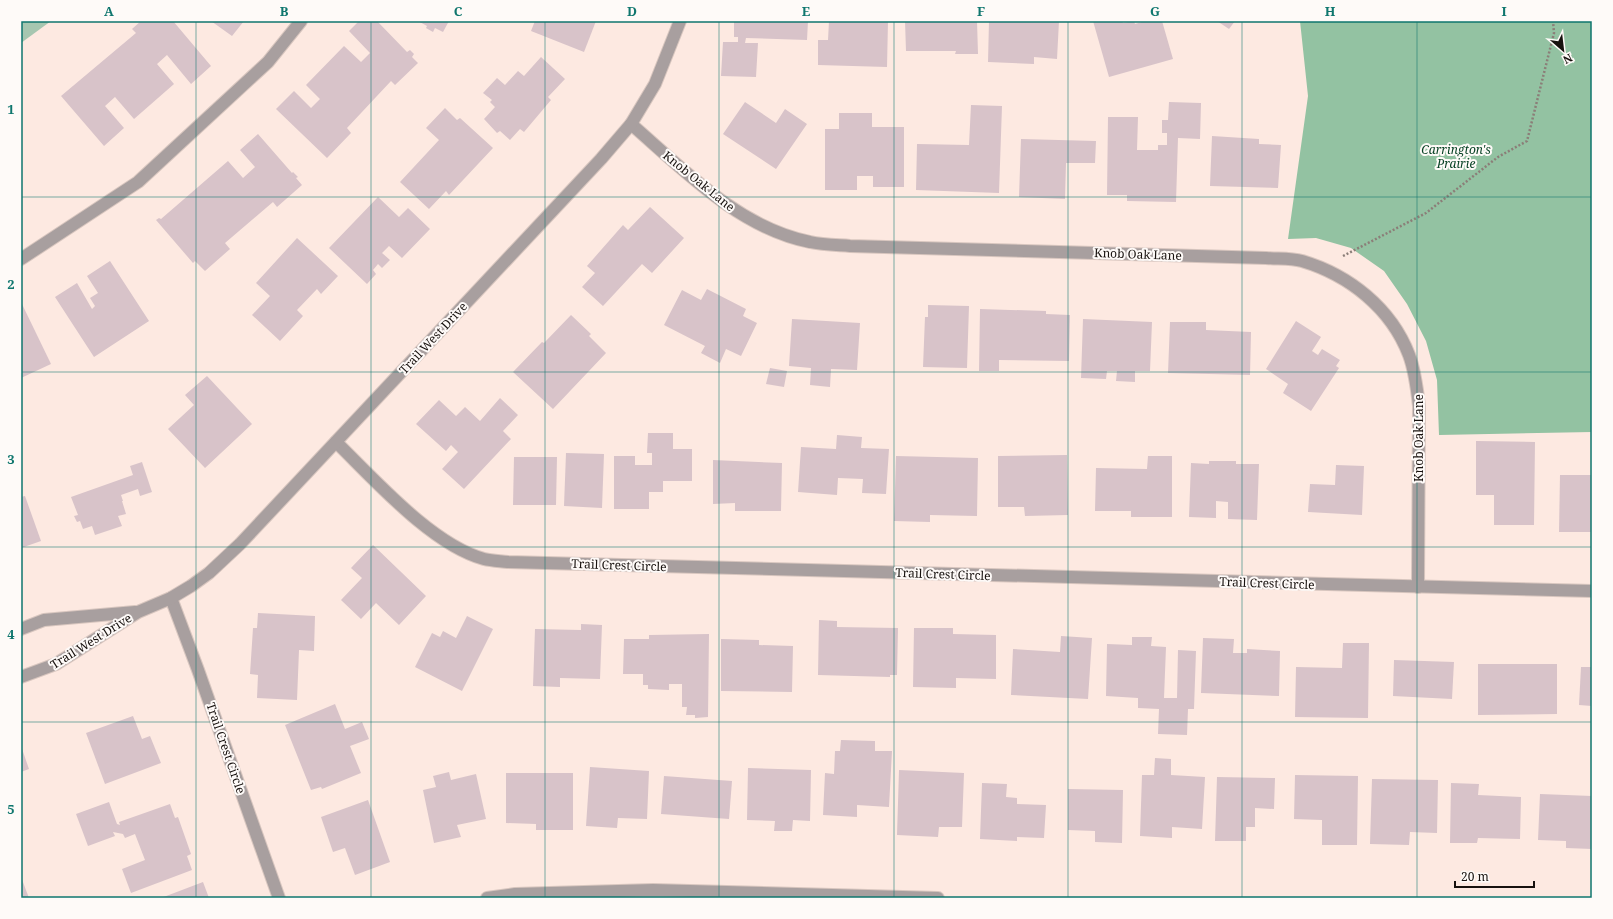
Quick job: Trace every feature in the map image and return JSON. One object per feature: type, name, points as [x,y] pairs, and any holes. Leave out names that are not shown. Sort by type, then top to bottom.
[{"type":"street","points":[[21,259],[138,182],[268,62],[301,21]]},
{"type":"street","name":"Trail West Drive","points":[[21,677],[56,664],[138,612],[171,598],[209,574],[240,544],[601,159],[631,124],[655,84],[680,21]]},
{"type":"street","name":"Knob Oak Lane","points":[[631,124],[724,204],[757,223],[780,233],[810,242],[850,246],[1266,258],[1301,261],[1341,277],[1361,291],[1380,308],[1399,334],[1409,355],[1416,381],[1419,406],[1418,587]]},
{"type":"street","name":"Trail Crest Circle","points":[[336,442],[411,514],[434,533],[461,550],[484,559],[508,562],[1592,591]]},
{"type":"street","name":"Trail Crest Circle","points":[[171,598],[279,898]]},
{"type":"street","name":"Trail West Drive","points":[[21,628],[44,620],[138,612]]},
{"type":"street","points":[[487,898],[515,894],[645,890],[938,898]]},
{"type":"path","points":[[1320,268],[1426,213],[1498,157],[1528,141],[1554,33],[1553,21]]},
{"type":"green space","points":[[21,21],[51,21],[21,43]]},
{"type":"green space","name":"Carrington's Prairie","points":[[1300,21],[1592,21],[1592,432],[1439,435],[1437,380],[1426,341],[1407,304],[1384,271],[1351,248],[1316,238],[1288,239],[1308,96]]},
{"type":"building","points":[[141,21],[173,21],[211,66],[191,84],[167,55],[157,64],[174,84],[134,119],[115,97],[105,106],[124,128],[104,146],[61,96],[136,33],[132,29]]},
{"type":"building","points":[[211,21],[244,21],[232,36]]},
{"type":"building","points":[[359,21],[377,21],[407,52],[410,50],[414,54],[412,57],[418,63],[395,85],[391,81],[347,128],[351,133],[327,158],[276,109],[294,91],[311,108],[320,99],[306,85],[344,46],[361,62],[370,53],[349,31]]},
{"type":"building","points":[[418,21],[449,21],[443,32],[435,28],[433,32],[426,28],[427,26]]},
{"type":"building","points":[[535,21],[596,21],[584,52],[531,31]]},
{"type":"building","points":[[734,21],[808,21],[807,40],[746,38],[745,43],[758,43],[756,77],[721,76],[723,42],[738,42],[738,37],[734,37]]},
{"type":"building","points":[[829,21],[888,21],[887,67],[818,65],[818,40],[828,40]]},
{"type":"building","points":[[905,21],[977,21],[978,54],[955,54],[956,51],[906,51]]},
{"type":"building","points":[[989,21],[1059,21],[1057,59],[1034,57],[1034,64],[988,62]]},
{"type":"building","points":[[1093,21],[1122,21],[1123,23],[1134,21],[1135,24],[1145,21],[1162,21],[1173,59],[1109,77]]},
{"type":"building","points":[[1217,21],[1235,21],[1229,29]]},
{"type":"building","points":[[541,57],[565,79],[548,97],[551,100],[524,132],[520,129],[510,140],[500,131],[497,133],[484,119],[495,107],[490,102],[492,100],[483,93],[497,78],[505,85],[518,71],[524,76]]},
{"type":"building","points":[[745,102],[776,123],[785,109],[807,124],[776,169],[723,134]]},
{"type":"building","points":[[1169,102],[1201,103],[1200,139],[1178,138],[1176,202],[1127,201],[1127,195],[1107,195],[1108,117],[1138,117],[1137,150],[1158,150],[1158,145],[1167,145],[1167,133],[1162,133],[1162,120],[1168,120]]},
{"type":"building","points":[[971,105],[1002,106],[999,193],[916,190],[917,144],[969,145]]},
{"type":"building","points":[[445,108],[457,120],[460,118],[493,148],[449,195],[446,191],[429,209],[400,182],[439,140],[426,128]]},
{"type":"building","points":[[839,113],[872,113],[872,127],[904,127],[904,187],[873,187],[873,176],[857,176],[857,190],[825,190],[825,129],[839,129]]},
{"type":"building","points":[[258,134],[292,173],[293,172],[298,177],[296,178],[302,185],[277,207],[273,202],[225,243],[230,249],[205,271],[195,261],[193,263],[156,220],[159,218],[161,219],[228,161],[243,178],[255,167],[240,150]]},
{"type":"building","points":[[1212,136],[1259,139],[1259,144],[1281,145],[1278,188],[1210,186]]},
{"type":"building","points":[[1021,139],[1096,141],[1095,163],[1066,163],[1065,199],[1019,197]]},
{"type":"building","points":[[378,197],[399,217],[408,208],[430,229],[402,258],[389,246],[382,253],[390,260],[382,268],[378,264],[373,270],[376,274],[367,284],[329,248]]},
{"type":"building","points":[[650,207],[684,238],[652,273],[642,264],[603,306],[582,287],[595,273],[587,266],[623,225],[628,230]]},
{"type":"building","points":[[297,238],[338,276],[321,294],[317,289],[297,310],[303,316],[280,341],[252,315],[270,296],[256,283]]},
{"type":"building","points":[[110,261],[149,321],[94,357],[55,297],[77,283],[92,309],[95,306],[90,298],[98,293],[87,276]]},
{"type":"building","points":[[707,289],[746,309],[743,316],[757,323],[741,356],[726,349],[720,363],[701,353],[705,346],[664,325],[682,290],[701,300]]},
{"type":"building","points":[[21,302],[51,364],[21,378]]},
{"type":"building","points":[[928,305],[969,306],[967,368],[923,367],[925,317],[928,317]]},
{"type":"building","points":[[980,309],[1046,311],[1046,314],[1070,315],[1069,361],[999,360],[999,371],[979,371]]},
{"type":"building","points":[[571,315],[591,334],[589,336],[606,353],[553,409],[513,372]]},
{"type":"building","points":[[792,319],[860,323],[857,370],[831,369],[830,387],[810,385],[811,368],[789,366]]},
{"type":"building","points":[[1083,319],[1152,322],[1150,371],[1135,371],[1135,382],[1116,381],[1117,371],[1107,371],[1106,379],[1081,378]]},
{"type":"building","points":[[1296,321],[1321,337],[1312,351],[1318,355],[1322,349],[1340,360],[1336,366],[1339,368],[1311,411],[1283,393],[1288,384],[1266,369]]},
{"type":"building","points":[[1170,322],[1206,322],[1206,330],[1251,332],[1250,375],[1168,373]]},
{"type":"building","points":[[770,368],[787,371],[784,387],[766,384]]},
{"type":"building","points":[[207,376],[252,424],[205,468],[168,429],[194,405],[185,395]]},
{"type":"building","points":[[500,398],[518,415],[503,431],[511,439],[464,489],[442,469],[458,452],[451,445],[446,451],[416,424],[439,400],[456,416],[465,407],[480,421]]},
{"type":"building","points":[[648,433],[673,433],[673,449],[692,449],[692,481],[663,481],[663,492],[649,492],[649,509],[614,509],[614,456],[635,456],[635,465],[652,465],[652,453],[647,453]]},
{"type":"building","points":[[837,435],[862,437],[861,448],[889,449],[886,494],[862,493],[863,479],[838,478],[837,495],[798,492],[801,447],[836,449]]},
{"type":"building","points":[[1476,441],[1535,442],[1534,525],[1494,525],[1494,495],[1476,495]]},
{"type":"building","points":[[566,453],[604,454],[602,508],[564,506]]},
{"type":"building","points":[[1067,455],[1068,515],[1025,516],[1024,507],[998,507],[998,456]]},
{"type":"building","points":[[896,456],[978,458],[977,516],[930,515],[930,522],[894,521]]},
{"type":"building","points":[[1148,456],[1172,456],[1172,517],[1131,517],[1131,511],[1095,511],[1096,468],[1147,469]]},
{"type":"building","points":[[514,457],[557,457],[556,505],[513,505]]},
{"type":"building","points":[[713,460],[782,463],[781,511],[735,511],[735,503],[713,504]]},
{"type":"building","points":[[1209,461],[1236,461],[1236,464],[1259,464],[1257,520],[1228,519],[1228,502],[1216,501],[1216,518],[1189,517],[1191,463],[1209,464]]},
{"type":"building","points":[[142,462],[152,492],[140,496],[138,489],[121,495],[126,514],[118,516],[122,526],[95,535],[92,526],[83,529],[80,521],[77,522],[74,516],[78,515],[71,497],[133,475],[130,466]]},
{"type":"building","points":[[1336,465],[1364,466],[1362,515],[1308,512],[1310,484],[1335,485]]},
{"type":"building","points":[[1560,475],[1592,475],[1592,532],[1559,532]]},
{"type":"building","points":[[25,496],[41,541],[21,548],[21,497]]},
{"type":"building","points":[[373,545],[426,596],[399,625],[376,603],[361,619],[341,600],[362,578],[351,568]]},
{"type":"building","points":[[258,613],[315,616],[314,651],[299,650],[297,700],[257,698],[258,675],[250,674],[253,628],[257,628]]},
{"type":"building","points":[[467,616],[493,629],[462,691],[415,667],[432,633],[440,637],[443,631],[456,638]]},
{"type":"building","points":[[819,620],[837,621],[837,627],[898,628],[897,675],[890,675],[890,677],[818,675]]},
{"type":"building","points":[[581,624],[602,625],[600,679],[560,678],[560,687],[533,686],[535,629],[581,630]]},
{"type":"building","points":[[914,628],[953,628],[953,634],[996,635],[996,679],[956,678],[956,688],[913,687]]},
{"type":"building","points":[[709,634],[708,717],[695,718],[695,715],[686,715],[687,707],[682,707],[682,684],[669,684],[669,690],[648,689],[648,685],[643,685],[643,674],[623,674],[624,639],[649,639],[649,635]]},
{"type":"building","points":[[1061,636],[1092,638],[1088,699],[1011,695],[1013,649],[1060,652]]},
{"type":"building","points":[[1132,637],[1152,637],[1151,646],[1166,647],[1164,698],[1177,698],[1178,650],[1196,651],[1194,709],[1188,709],[1187,735],[1158,734],[1159,709],[1138,708],[1138,698],[1106,696],[1107,644],[1132,645]]},
{"type":"building","points":[[1203,638],[1234,639],[1233,653],[1247,653],[1247,649],[1280,651],[1279,696],[1201,693]]},
{"type":"building","points":[[721,639],[759,640],[759,645],[793,646],[792,692],[721,691]]},
{"type":"building","points":[[1343,643],[1369,643],[1368,718],[1295,717],[1296,667],[1342,668]]},
{"type":"building","points":[[1394,660],[1454,662],[1452,699],[1393,696]]},
{"type":"building","points":[[1478,664],[1557,664],[1557,714],[1478,715]]},
{"type":"building","points":[[1581,667],[1592,667],[1592,706],[1579,705]]},
{"type":"building","points":[[335,704],[345,729],[362,722],[369,739],[350,746],[361,773],[322,789],[321,787],[311,790],[285,725]]},
{"type":"building","points":[[133,716],[142,739],[150,736],[161,763],[105,784],[86,733]]},
{"type":"building","points":[[841,740],[875,741],[875,751],[892,751],[889,807],[857,805],[857,817],[823,815],[825,773],[834,774],[835,751],[840,751]]},
{"type":"building","points":[[21,746],[29,769],[21,772]]},
{"type":"building","points":[[1155,758],[1171,759],[1171,775],[1205,777],[1202,829],[1172,827],[1172,838],[1140,836],[1142,775],[1154,775]]},
{"type":"building","points":[[590,767],[649,771],[647,819],[618,818],[617,828],[586,826]]},
{"type":"building","points":[[748,768],[811,770],[810,821],[793,820],[792,831],[774,831],[775,821],[747,820]]},
{"type":"building","points":[[899,770],[964,773],[962,827],[939,827],[938,837],[897,835]]},
{"type":"building","points":[[449,772],[451,780],[476,774],[486,819],[457,825],[461,837],[434,843],[423,790],[436,787],[433,776]]},
{"type":"building","points":[[506,773],[573,773],[573,830],[536,830],[536,824],[506,823]]},
{"type":"building","points":[[1295,775],[1358,776],[1357,845],[1322,845],[1322,820],[1294,819]]},
{"type":"building","points":[[664,776],[732,781],[729,819],[661,814]]},
{"type":"building","points":[[1217,777],[1275,778],[1274,809],[1255,808],[1255,827],[1246,827],[1246,841],[1215,841]]},
{"type":"building","points":[[1372,779],[1438,780],[1437,833],[1410,832],[1409,845],[1370,844]]},
{"type":"building","points":[[982,783],[1007,784],[1006,797],[1017,798],[1017,804],[1046,805],[1044,838],[1017,837],[1017,841],[980,839]]},
{"type":"building","points":[[1451,783],[1479,784],[1478,795],[1521,797],[1520,839],[1478,838],[1477,843],[1450,843]]},
{"type":"building","points":[[1068,789],[1123,790],[1122,843],[1095,842],[1095,831],[1068,830]]},
{"type":"building","points":[[1540,794],[1592,796],[1592,849],[1566,848],[1566,841],[1538,840]]},
{"type":"building","points":[[368,800],[390,862],[355,875],[345,848],[333,852],[321,817]]},
{"type":"building","points":[[109,802],[117,824],[120,825],[119,822],[170,804],[175,818],[178,817],[191,854],[187,856],[192,870],[131,893],[122,869],[145,860],[135,834],[125,838],[123,834],[113,832],[115,836],[88,846],[76,814]]},
{"type":"building","points":[[21,877],[29,898],[21,898]]},
{"type":"building","points":[[203,882],[209,898],[161,898]]}]
